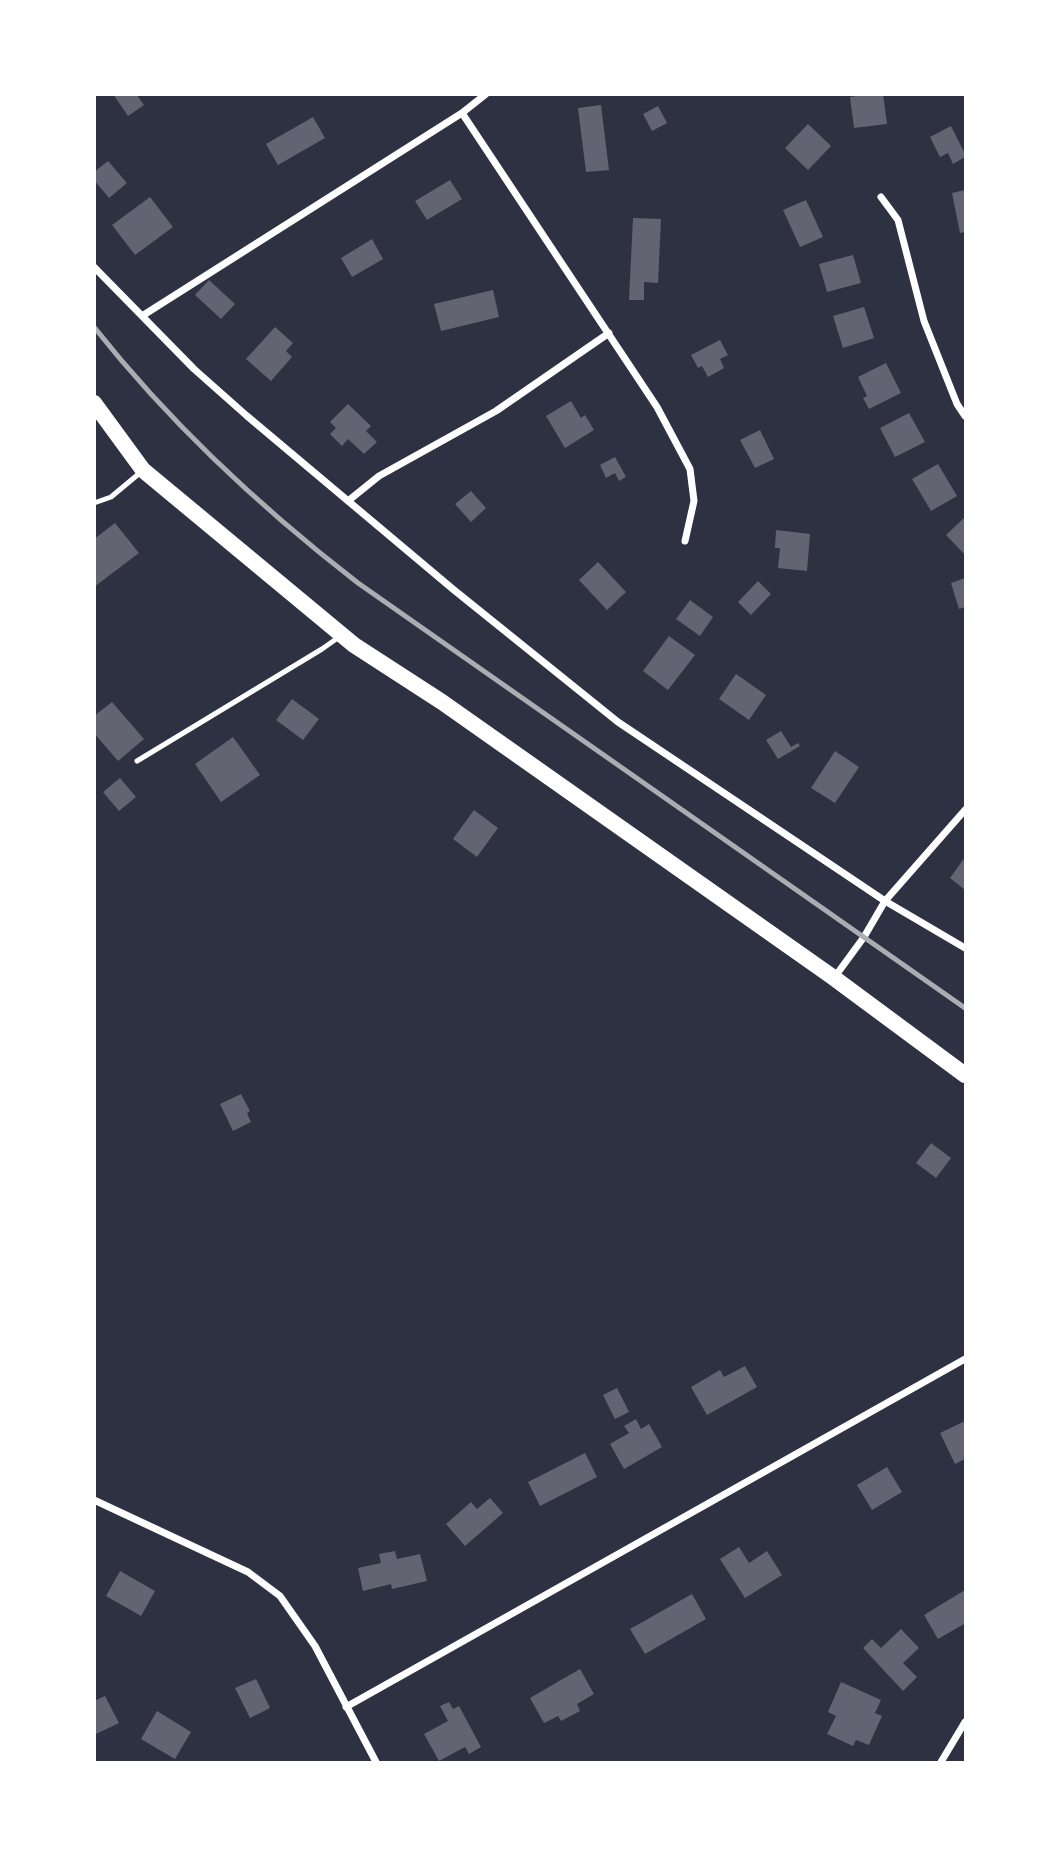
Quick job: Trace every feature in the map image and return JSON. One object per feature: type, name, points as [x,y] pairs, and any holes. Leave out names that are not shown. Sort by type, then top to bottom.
[{"type":"main road","points":[[94,403],[143,470],[342,635],[442,702],[834,978],[965,1075]]},
{"type":"street","points":[[142,316],[463,113],[486,94]]},
{"type":"street","points":[[463,113],[657,407],[690,469],[694,501],[684,541]]},
{"type":"street","points":[[881,197],[898,220],[924,321],[957,404],[965,416]]},
{"type":"street","points":[[94,267],[231,402],[454,590],[618,722],[885,901],[965,948]]},
{"type":"street","points":[[348,501],[379,477],[496,411],[609,333]]},
{"type":"street","points":[[834,978],[864,937],[885,901],[965,810]]},
{"type":"street","points":[[346,1707],[965,1359]]},
{"type":"street","points":[[94,1500],[248,1572],[280,1596],[315,1646],[376,1762]]},
{"type":"street","points":[[941,1762],[965,1722]]},
{"type":"lane","points":[[94,503],[111,497],[143,470]]},
{"type":"lane","points":[[137,761],[342,635]]},
{"type":"building","points":[[113,94],[136,94],[144,105],[128,116]]},
{"type":"building","points":[[883,94],[887,124],[854,128],[850,97]]},
{"type":"building","points":[[601,105],[609,170],[586,172],[578,108]]},
{"type":"building","points":[[658,106],[667,123],[652,131],[643,114]]},
{"type":"building","points":[[313,117],[325,138],[278,165],[266,144]]},
{"type":"building","points":[[808,124],[831,146],[808,170],[785,148]]},
{"type":"building","points":[[951,126],[965,154],[965,157],[953,164],[948,153],[940,157],[930,137]]},
{"type":"building","points":[[108,161],[127,183],[109,198],[94,180],[94,172]]},
{"type":"building","points":[[450,180],[462,199],[427,220],[415,201]]},
{"type":"building","points":[[965,190],[965,232],[960,233],[952,193]]},
{"type":"building","points":[[150,197],[173,227],[135,255],[112,225]]},
{"type":"building","points":[[806,200],[823,237],[800,247],[783,210]]},
{"type":"building","points":[[633,218],[661,219],[658,283],[644,282],[644,300],[629,300]]},
{"type":"building","points":[[372,239],[383,259],[352,277],[341,258]]},
{"type":"building","points":[[853,255],[861,283],[827,292],[819,264]]},
{"type":"building","points":[[209,280],[235,304],[221,319],[195,295]]},
{"type":"building","points":[[493,290],[499,317],[441,331],[434,304]]},
{"type":"building","points":[[864,307],[874,338],[843,348],[833,316]]},
{"type":"building","points":[[275,327],[293,343],[286,351],[292,357],[271,381],[246,359]]},
{"type":"building","points":[[720,340],[728,355],[720,359],[724,368],[708,377],[702,366],[698,368],[691,355]]},
{"type":"building","points":[[886,363],[901,393],[869,409],[863,398],[867,396],[858,377]]},
{"type":"building","points":[[571,401],[581,418],[585,415],[594,430],[565,448],[546,416]]},
{"type":"building","points":[[348,404],[371,426],[366,431],[377,442],[364,454],[348,439],[342,446],[330,434],[336,428],[330,422]]},
{"type":"building","points":[[909,413],[925,442],[895,457],[880,428]]},
{"type":"building","points":[[760,430],[774,459],[755,468],[740,440]]},
{"type":"building","points":[[615,457],[626,477],[619,481],[615,473],[606,478],[600,465]]},
{"type":"building","points":[[938,464],[957,496],[931,511],[912,479]]},
{"type":"building","points":[[471,491],[486,508],[471,522],[455,504]]},
{"type":"building","points":[[965,517],[965,555],[946,535]]},
{"type":"building","points":[[115,523],[139,553],[94,587],[94,539]]},
{"type":"building","points":[[776,530],[810,534],[807,571],[778,568],[780,548],[775,548]]},
{"type":"building","points":[[598,562],[626,592],[607,610],[579,580]]},
{"type":"building","points":[[965,578],[965,607],[959,609],[951,583]]},
{"type":"building","points":[[758,581],[771,594],[751,615],[738,602]]},
{"type":"building","points":[[690,600],[713,617],[700,636],[676,619]]},
{"type":"building","points":[[669,636],[695,655],[668,690],[643,671]]},
{"type":"building","points":[[736,674],[766,695],[749,720],[719,699]]},
{"type":"building","points":[[292,699],[319,719],[303,740],[276,720]]},
{"type":"building","points":[[112,702],[144,739],[118,761],[94,733],[94,716]]},
{"type":"building","points":[[781,731],[791,747],[798,743],[800,746],[778,759],[766,740]]},
{"type":"building","points":[[233,737],[260,775],[221,802],[195,764]]},
{"type":"building","points":[[835,751],[859,767],[835,803],[811,788]]},
{"type":"building","points":[[120,778],[136,797],[119,811],[103,792]]},
{"type":"building","points":[[474,810],[498,828],[477,857],[453,839]]},
{"type":"building","points":[[965,857],[965,890],[950,878]]},
{"type":"building","points":[[241,1094],[250,1111],[247,1113],[251,1122],[233,1131],[220,1104]]},
{"type":"building","points":[[931,1143],[951,1158],[936,1178],[916,1163]]},
{"type":"building","points":[[745,1366],[757,1387],[707,1415],[691,1387],[720,1370],[724,1377]]},
{"type":"building","points":[[617,1388],[629,1412],[615,1419],[603,1395]]},
{"type":"building","points":[[636,1419],[641,1429],[649,1424],[662,1447],[624,1469],[610,1444],[629,1433],[624,1426]]},
{"type":"building","points":[[965,1421],[965,1459],[955,1464],[940,1433]]},
{"type":"building","points":[[585,1453],[597,1477],[540,1506],[528,1482]]},
{"type":"building","points":[[887,1467],[902,1492],[872,1510],[857,1485]]},
{"type":"building","points":[[490,1498],[503,1513],[465,1546],[446,1524],[471,1502],[477,1509]]},
{"type":"building","points":[[739,1547],[749,1563],[767,1551],[782,1575],[745,1598],[720,1559]]},
{"type":"building","points":[[395,1551],[397,1559],[420,1554],[427,1581],[392,1589],[391,1584],[363,1591],[358,1568],[381,1563],[379,1554]]},
{"type":"building","points":[[120,1571],[155,1591],[141,1616],[106,1596]]},
{"type":"building","points":[[965,1590],[965,1628],[964,1624],[938,1639],[924,1615]]},
{"type":"building","points":[[692,1594],[706,1619],[645,1654],[630,1629]]},
{"type":"building","points":[[901,1629],[919,1648],[903,1663],[917,1677],[903,1691],[863,1648],[872,1639],[881,1648]]},
{"type":"building","points":[[580,1669],[594,1694],[577,1704],[580,1711],[561,1721],[558,1716],[544,1723],[530,1698]]},
{"type":"building","points":[[256,1679],[270,1708],[250,1718],[235,1688]]},
{"type":"building","points":[[841,1682],[881,1700],[875,1713],[882,1716],[869,1745],[856,1740],[853,1746],[827,1734],[836,1716],[828,1712]]},
{"type":"building","points":[[105,1696],[119,1723],[94,1735],[94,1701]]},
{"type":"building","points":[[449,1702],[453,1709],[459,1706],[481,1747],[469,1754],[465,1747],[439,1761],[424,1734],[448,1721],[440,1706]]},
{"type":"building","points":[[157,1711],[191,1732],[175,1759],[141,1739]]},
{"type":"railway","points":[[94,327],[154,397],[218,463],[287,525],[358,583],[965,1008]]}]
